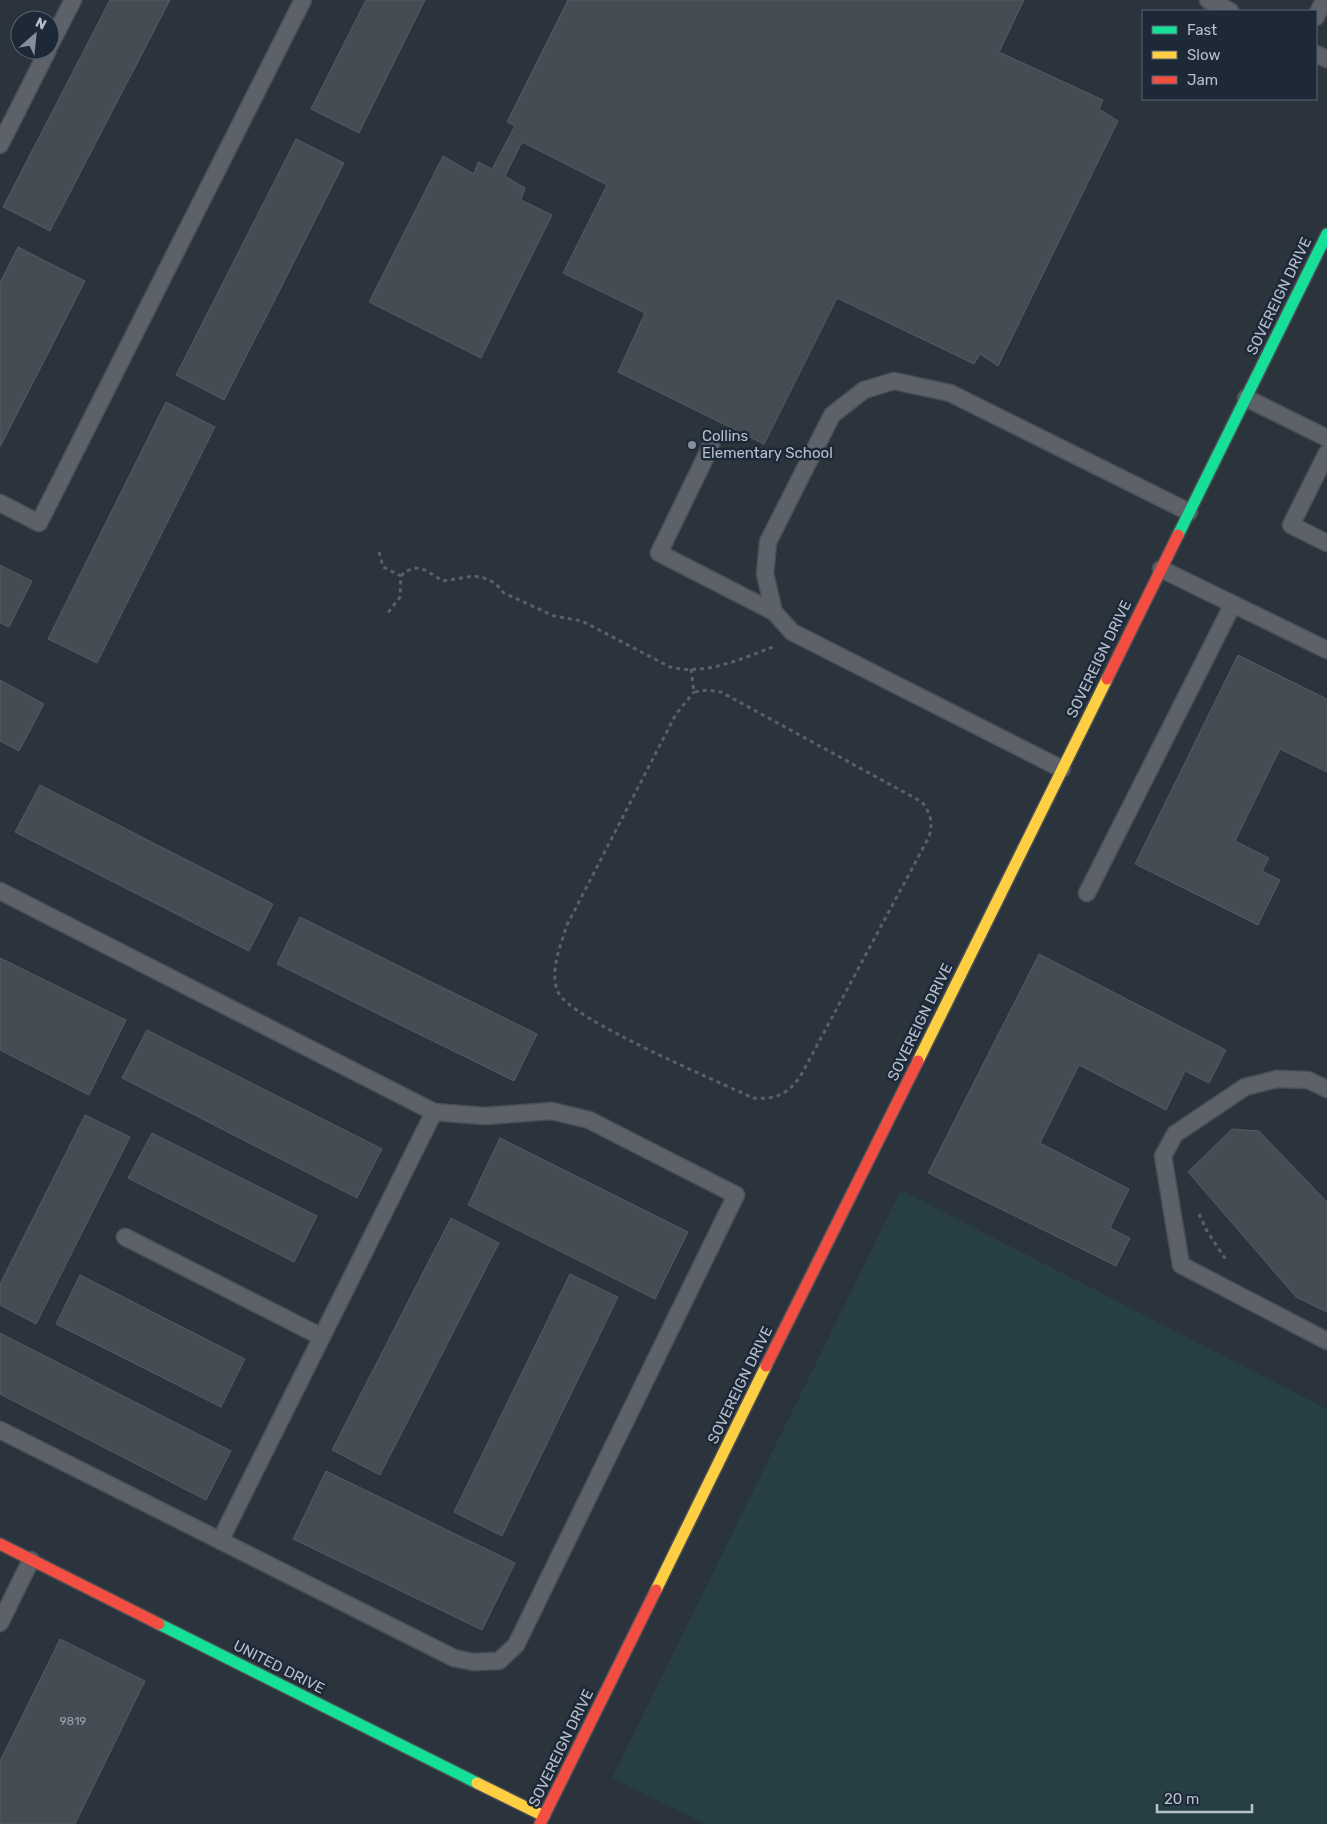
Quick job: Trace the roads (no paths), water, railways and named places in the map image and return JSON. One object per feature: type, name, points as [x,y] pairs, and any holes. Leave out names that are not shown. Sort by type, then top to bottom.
[{"type":"street","name":"SOVEREIGN DRIVE","points":[[542,1820],[1327,234]]},
{"type":"street","name":"UNITED DRIVE","points":[[0,1544],[542,1820]]},
{"type":"lane","points":[[60,25],[73,0]]},
{"type":"lane","points":[[0,503],[39,523],[303,0]]},
{"type":"lane","points":[[1317,15],[1324,0]]},
{"type":"lane","points":[[0,144],[43,60]]},
{"type":"lane","points":[[774,612],[765,574],[768,542],[832,415],[864,390],[894,381],[950,393],[1189,512]]},
{"type":"lane","points":[[1246,398],[1327,438]]},
{"type":"lane","points":[[711,446],[659,553],[774,612],[792,632],[1062,769]]},
{"type":"lane","points":[[1327,452],[1291,524],[1327,543]]},
{"type":"lane","points":[[1161,569],[1327,650]]},
{"type":"lane","points":[[1088,893],[1233,604]]},
{"type":"lane","points":[[0,891],[434,1112],[485,1116],[552,1111],[589,1120],[736,1195],[516,1645],[499,1662],[472,1662],[454,1658],[0,1430]]},
{"type":"lane","points":[[1327,1089],[1308,1080],[1277,1079],[1245,1087],[1176,1134],[1163,1156],[1181,1265],[1327,1341]]},
{"type":"lane","points":[[220,1541],[434,1112]]},
{"type":"lane","points":[[124,1237],[322,1338]]},
{"type":"lane","points":[[1,1617],[31,1560]]},
{"type":"place","name":"Collins Elementary School","points":[[692,445]]}]
